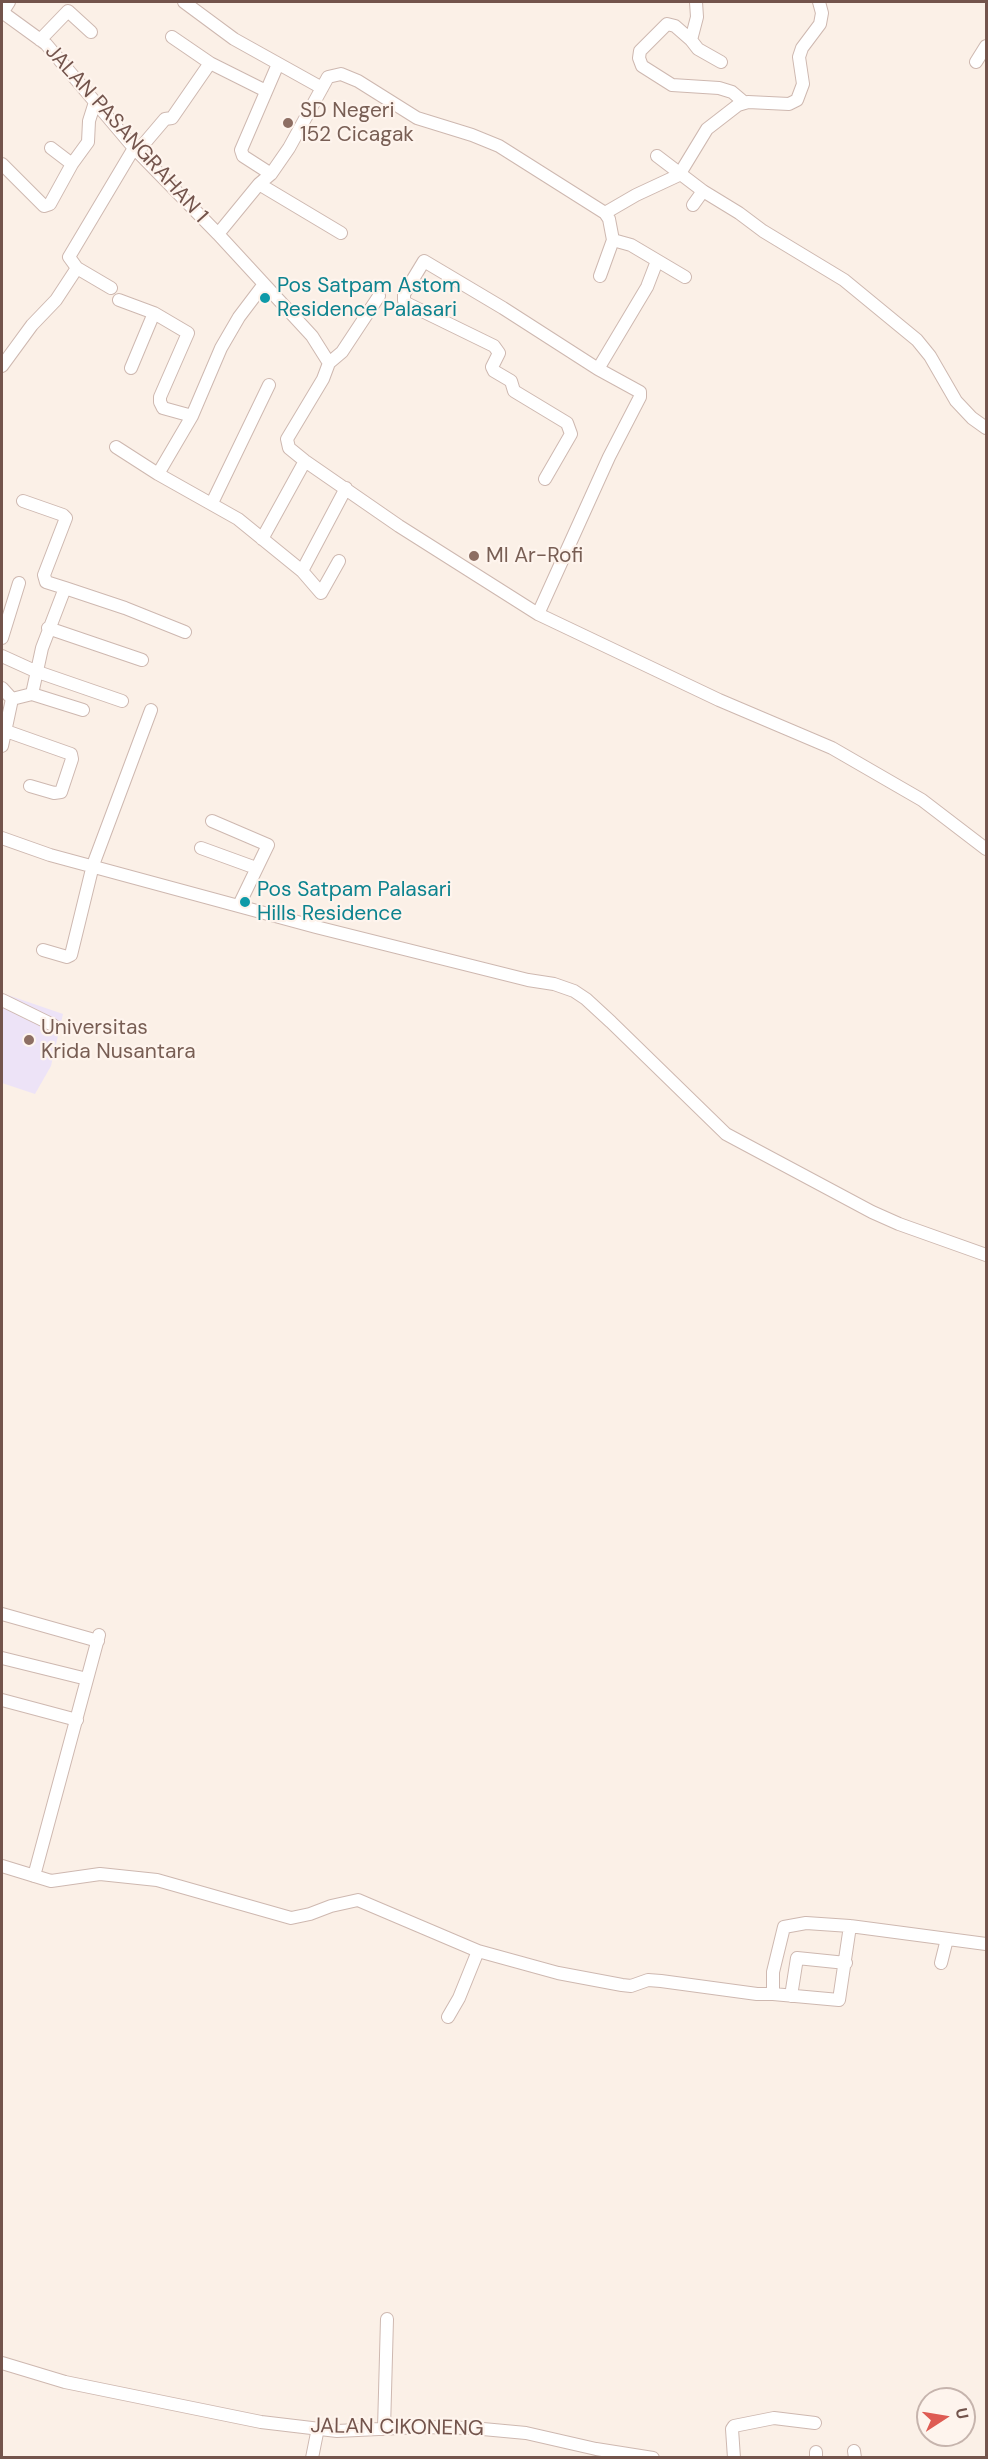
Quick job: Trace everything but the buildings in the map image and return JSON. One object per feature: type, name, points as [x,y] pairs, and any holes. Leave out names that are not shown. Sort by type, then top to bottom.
[{"type":"street","points":[[2,12],[9,2]]},
{"type":"street","points":[[184,2],[234,39],[322,88],[332,75],[341,74],[358,81],[417,118],[499,146],[605,213],[609,219],[613,240],[600,276]]},
{"type":"street","points":[[691,40],[697,17],[696,2]]},
{"type":"street","points":[[605,213],[680,174],[707,129],[742,104],[789,104],[797,100],[803,84],[799,57],[802,48],[820,24],[822,13],[819,2]]},
{"type":"street","points":[[40,40],[68,11],[91,32]]},
{"type":"street","name":"JALAN PASANGRAHAN 1","points":[[2,12],[46,44],[135,150],[218,234],[259,184],[271,174],[290,148],[322,88]]},
{"type":"street","points":[[721,62],[698,49],[675,26],[667,24],[640,51],[639,58],[642,66],[672,85],[719,88],[732,92],[742,104]]},
{"type":"street","points":[[172,37],[210,63],[266,92]]},
{"type":"street","points":[[111,288],[77,268],[70,261],[70,254],[135,150],[165,118],[172,118],[210,63]]},
{"type":"street","points":[[271,174],[241,153],[278,64]]},
{"type":"street","points":[[2,164],[47,207],[90,138],[89,121],[95,102]]},
{"type":"street","points":[[51,148],[72,164]]},
{"type":"street","points":[[657,156],[703,191],[763,231],[844,280],[917,340],[930,356],[956,401],[972,418],[987,428]]},
{"type":"street","points":[[259,184],[340,233]]},
{"type":"street","points":[[693,205],[703,191]]},
{"type":"street","points":[[218,234],[312,336],[329,363]]},
{"type":"street","points":[[613,240],[631,245],[685,277]]},
{"type":"street","points":[[598,369],[647,287],[657,261]]},
{"type":"street","points":[[538,614],[609,457],[640,397],[640,392],[598,369],[428,263],[422,262],[404,294],[404,301],[494,346],[499,353],[492,367],[494,371],[511,381],[514,391],[567,423],[571,434],[545,478]]},
{"type":"street","points":[[4,363],[32,325],[56,300],[77,268]]},
{"type":"street","points":[[158,474],[192,416],[221,348],[239,317],[264,284]]},
{"type":"street","points":[[378,296],[342,352],[329,363],[323,380],[287,440],[289,447],[305,461],[392,521],[538,614],[719,700],[832,748],[922,800],[987,849]]},
{"type":"street","points":[[119,300],[154,313],[188,333],[160,396],[160,402],[163,408],[192,416]]},
{"type":"street","points":[[132,368],[154,313]]},
{"type":"street","points":[[212,503],[269,385]]},
{"type":"street","points":[[116,447],[158,474],[238,519],[302,571],[322,592],[339,561]]},
{"type":"street","points":[[262,539],[305,461]]},
{"type":"street","points":[[302,571],[346,488]]},
{"type":"street","points":[[23,501],[63,514],[66,518],[44,575],[46,582],[125,608],[184,632]]},
{"type":"street","points":[[2,638],[19,583]]},
{"type":"street","points":[[32,694],[35,671],[48,628],[65,588]]},
{"type":"street","points":[[48,628],[142,660]]},
{"type":"street","points":[[2,656],[35,671],[122,701]]},
{"type":"street","points":[[2,688],[12,699]]},
{"type":"street","points":[[12,699],[32,694],[83,710]]},
{"type":"street","points":[[2,746],[12,699]]},
{"type":"street","points":[[44,950],[67,957],[71,955],[93,865],[151,710]]},
{"type":"street","points":[[6,731],[71,754],[72,759],[60,792],[54,793],[30,786]]},
{"type":"street","points":[[212,821],[267,843],[239,905]]},
{"type":"street","points":[[2,838],[50,855],[316,927],[554,984],[574,991],[611,1022],[726,1134],[872,1212],[987,1256]]},
{"type":"street","points":[[201,848],[255,868]]},
{"type":"street","points":[[2,1000],[53,1025]]},
{"type":"street","points":[[2,1614],[99,1638],[34,1876]]},
{"type":"street","points":[[2,1658],[87,1679]]},
{"type":"street","points":[[2,1700],[76,1720]]},
{"type":"street","points":[[2,1866],[51,1881],[100,1874],[157,1880],[291,1918],[310,1914],[332,1905],[358,1900],[478,1951],[558,1973],[631,1986],[648,1980],[757,1994],[838,2000],[846,1963],[850,1926]]},
{"type":"street","points":[[773,1994],[773,1972],[784,1927],[806,1923],[850,1926],[987,1944]]},
{"type":"street","points":[[941,1963],[947,1939]]},
{"type":"street","points":[[448,2017],[459,1998],[478,1951]]},
{"type":"street","points":[[791,1996],[797,1958],[846,1963]]},
{"type":"street","points":[[384,2429],[387,2319]]},
{"type":"street","name":"JALAN CIKONENG","points":[[2,2363],[65,2382],[261,2422],[337,2431],[472,2428],[525,2433],[613,2455],[652,2457]]},
{"type":"street","points":[[734,2457],[732,2429],[734,2426],[774,2418],[815,2423]]},
{"type":"street","points":[[312,2457],[318,2428]]},
{"type":"shaded area","name":"Universitas Krida Nusantara","points":[[2,993],[63,1014],[51,1066],[35,1094],[2,1083]]},
{"type":"place","name":"SD Negeri 152 Cicagak","points":[[288,123]]},
{"type":"place","name":"Pos Satpam Astom Residence Palasari","points":[[265,298]]},
{"type":"place","name":"MI Ar-Rofi","points":[[474,556]]},
{"type":"place","name":"Pos Satpam Palasari Hills Residence","points":[[245,902]]},
{"type":"place","name":"Universitas Krida Nusantara","points":[[29,1040]]}]
